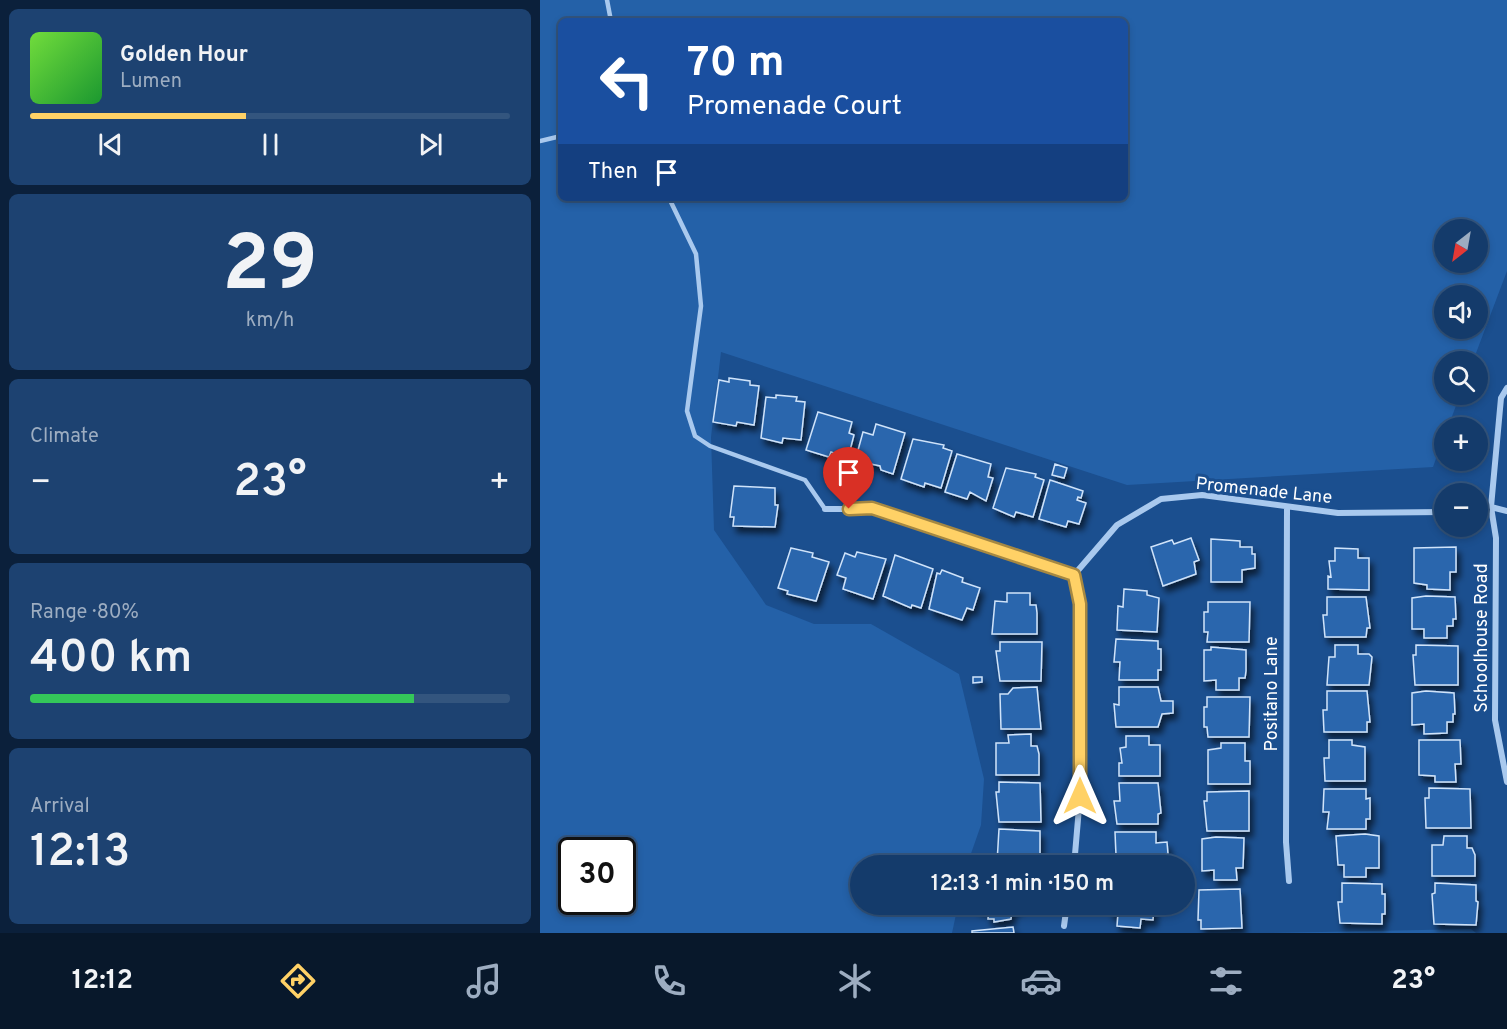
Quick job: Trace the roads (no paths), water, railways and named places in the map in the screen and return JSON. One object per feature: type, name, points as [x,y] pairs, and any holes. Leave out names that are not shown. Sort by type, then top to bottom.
[{"type":"street","name":"Schoolhouse Road","points":[[1507,388],[1501,398],[1491,507],[1496,538],[1495,720],[1507,782]]},
{"type":"street","name":"Promenade Lane","points":[[1074,575],[1117,525],[1161,499],[1202,495],[1338,513],[1434,512]]},
{"type":"street","name":"Positano Lane","points":[[1287,507],[1286,843],[1289,881]]},
{"type":"street","points":[[825,509],[872,508],[1074,575],[1080,604],[1080,796],[1075,855]]},
{"type":"street","points":[[1488,508],[1507,511]]},
{"type":"street","points":[[1064,927],[1066,915]]},
{"type":"lane","points":[[607,0],[611,18]]},
{"type":"lane","points":[[540,141],[558,137]]},
{"type":"lane","points":[[670,201],[696,254],[701,306],[687,411],[696,436],[710,446],[805,480],[825,509]]}]
